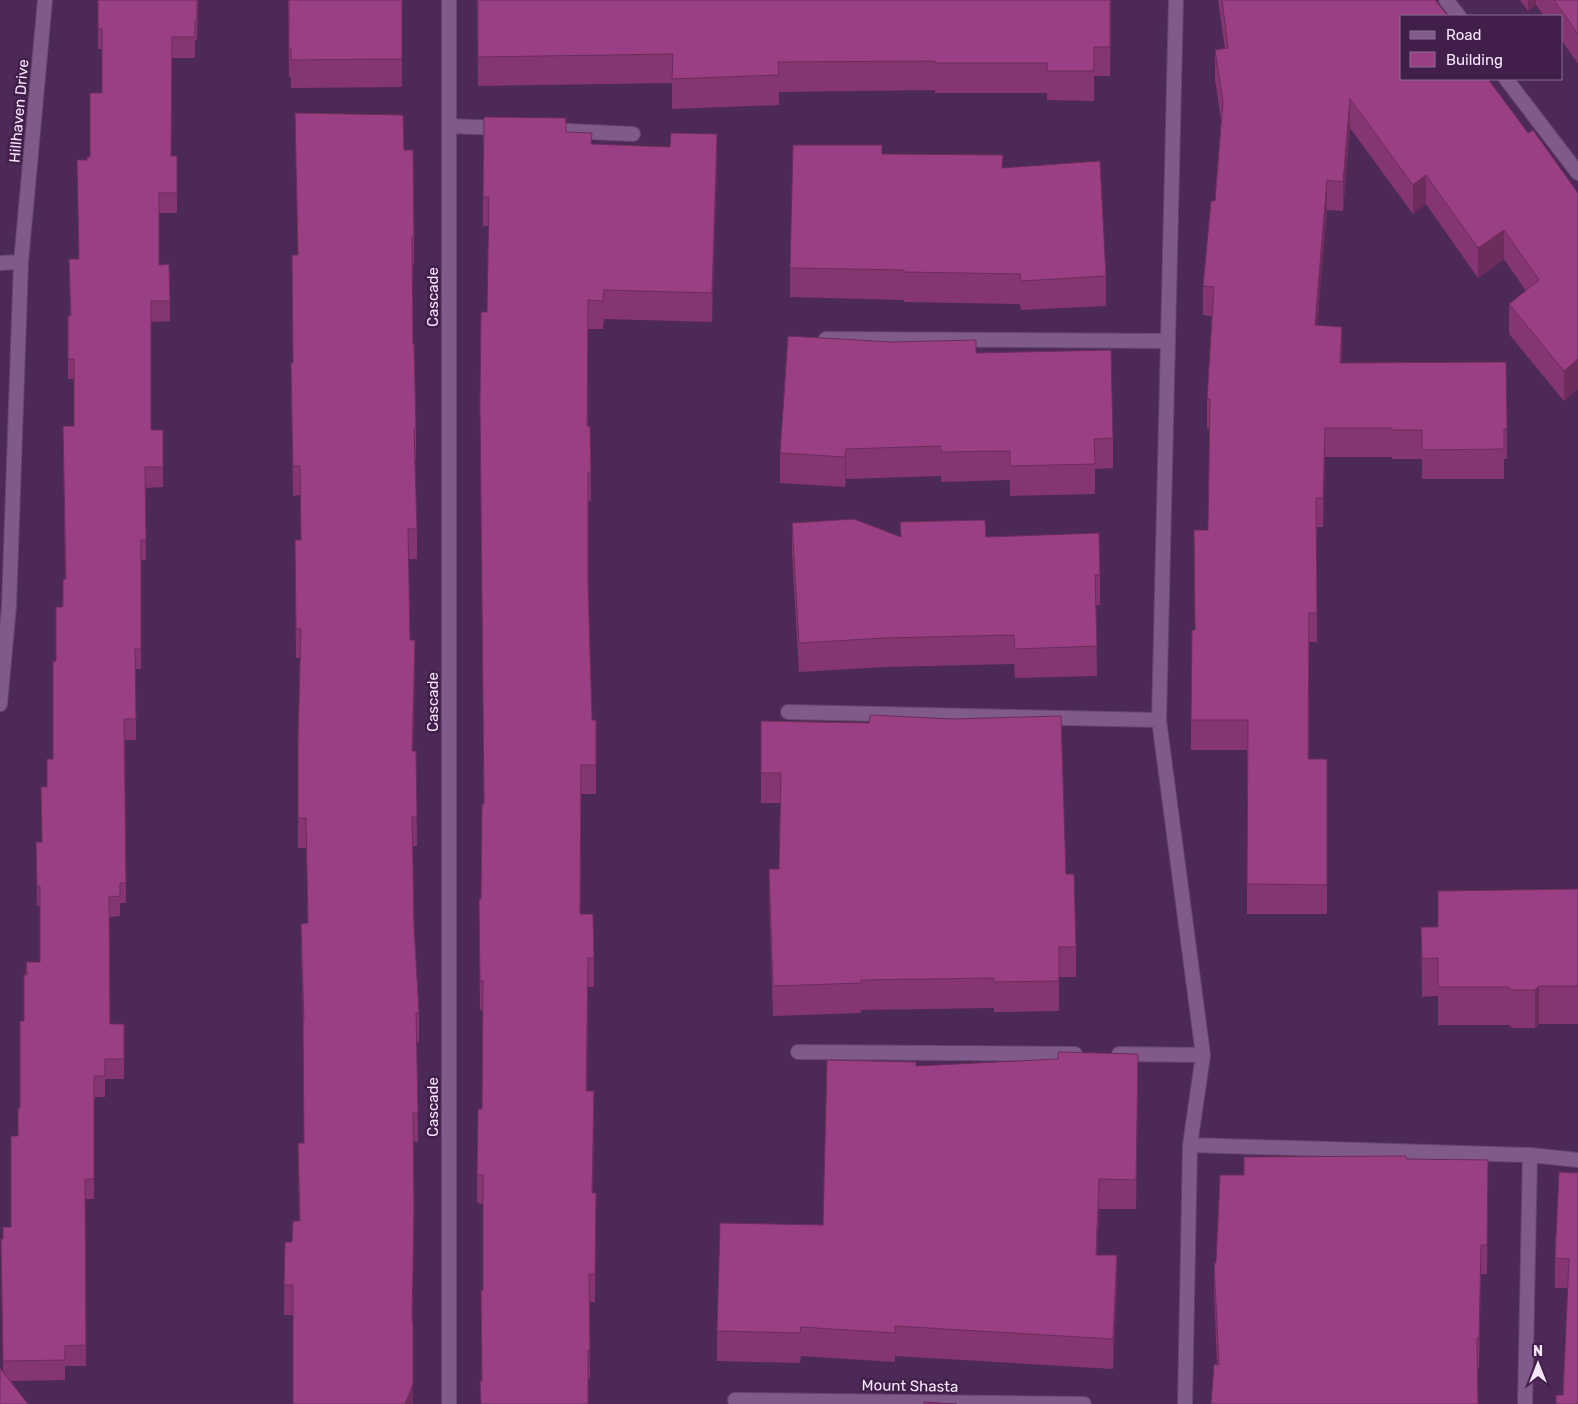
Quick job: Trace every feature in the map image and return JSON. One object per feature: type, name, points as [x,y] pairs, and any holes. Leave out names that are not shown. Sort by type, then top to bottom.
[{"type":"street","name":"Hillhaven Drive","points":[[0,704],[9,606],[21,262],[45,0]]},
{"type":"street","name":"Cascade","points":[[449,0],[449,1404]]},
{"type":"street","points":[[1176,0],[1159,720],[1203,1055],[1190,1145],[1185,1404]]},
{"type":"street","points":[[1446,0],[1458,15]]},
{"type":"street","points":[[1507,80],[1578,172]]},
{"type":"street","points":[[449,126],[517,128]]},
{"type":"street","points":[[536,129],[633,134]]},
{"type":"street","points":[[0,263],[21,262]]},
{"type":"street","points":[[814,339],[1168,341]]},
{"type":"street","points":[[788,712],[1159,720]]},
{"type":"street","points":[[798,1052],[1085,1054]]},
{"type":"street","points":[[1104,1054],[1203,1055]]},
{"type":"street","points":[[1190,1145],[1530,1155],[1578,1160]]},
{"type":"street","points":[[1525,1404],[1530,1155]]},
{"type":"street","name":"Mount Shasta","points":[[735,1400],[1084,1404]]},
{"type":"building","points":[[98,0],[197,0],[197,20],[195,20],[195,37],[172,37],[171,156],[177,156],[177,193],[159,193],[159,265],[169,264],[170,301],[151,301],[151,430],[163,430],[163,467],[145,467],[146,540],[141,540],[141,649],[135,649],[136,719],[124,719],[126,883],[120,883],[120,896],[109,897],[110,1024],[124,1024],[124,1059],[105,1059],[105,1076],[94,1076],[94,1179],[85,1179],[86,1345],[65,1346],[65,1360],[3,1361],[1,1239],[3,1239],[3,1227],[11,1227],[11,1136],[18,1136],[18,1108],[20,1108],[20,1021],[24,1021],[24,975],[27,975],[26,962],[40,962],[40,886],[37,886],[36,842],[42,842],[41,787],[47,787],[47,759],[53,759],[53,661],[56,661],[56,607],[63,607],[63,579],[66,579],[63,426],[74,426],[74,359],[68,359],[68,316],[71,316],[69,259],[79,259],[77,160],[87,160],[87,157],[90,157],[90,93],[102,93],[102,29],[98,29]]},
{"type":"building","points":[[289,0],[402,0],[402,59],[291,60],[291,49],[289,49]]},
{"type":"building","points":[[478,0],[1110,0],[1110,47],[1094,47],[1094,71],[1047,71],[1047,63],[935,63],[935,61],[778,62],[779,75],[672,79],[673,54],[478,57]]},
{"type":"building","points":[[1222,0],[1435,0],[1447,15],[1400,15],[1400,80],[1489,80],[1528,133],[1533,130],[1578,193],[1578,359],[1564,371],[1509,304],[1539,280],[1504,230],[1478,248],[1426,175],[1413,185],[1350,99],[1343,182],[1327,180],[1315,325],[1342,327],[1340,363],[1506,362],[1507,429],[1504,429],[1504,449],[1422,450],[1422,430],[1325,428],[1323,498],[1316,498],[1317,613],[1309,613],[1308,759],[1327,759],[1327,885],[1247,884],[1248,720],[1191,720],[1192,630],[1195,630],[1194,530],[1208,530],[1210,399],[1207,399],[1214,287],[1203,286],[1211,201],[1215,201],[1223,101],[1215,50],[1228,48]]},
{"type":"building","points":[[1554,0],[1578,0],[1578,34]]},
{"type":"building","points":[[295,113],[403,115],[404,150],[413,150],[413,344],[417,529],[408,529],[410,640],[415,640],[412,751],[416,751],[417,817],[412,817],[414,926],[419,1012],[416,1013],[418,1113],[413,1113],[413,1384],[405,1404],[293,1404],[293,1285],[284,1285],[285,1242],[292,1242],[293,1221],[300,1221],[298,1143],[304,1143],[304,1021],[301,924],[308,923],[306,818],[298,818],[301,629],[296,629],[295,540],[301,540],[300,466],[293,466],[291,363],[293,363],[292,255],[298,255]]},
{"type":"building","points":[[484,117],[566,118],[566,132],[592,133],[591,144],[670,147],[671,133],[717,134],[712,293],[604,290],[603,301],[588,300],[587,426],[590,426],[591,472],[588,472],[588,581],[592,720],[596,720],[596,765],[581,765],[580,914],[593,914],[594,958],[588,958],[586,1091],[594,1091],[592,1193],[596,1193],[595,1274],[589,1274],[590,1350],[588,1350],[588,1404],[481,1404],[483,1175],[477,1175],[478,1109],[482,1109],[483,981],[480,981],[479,899],[481,899],[482,804],[484,804],[480,405],[481,312],[487,312],[489,197],[483,197]]},
{"type":"building","points":[[793,145],[882,145],[882,154],[1003,155],[1002,168],[1100,161],[1106,276],[1021,281],[1020,274],[790,268]]},
{"type":"building","points":[[788,336],[892,342],[976,340],[976,353],[1111,350],[1113,438],[1094,439],[1095,464],[1010,466],[1010,451],[941,452],[941,446],[846,449],[845,457],[780,453]]},
{"type":"building","points":[[854,519],[901,537],[900,522],[985,520],[986,537],[1099,533],[1100,575],[1095,575],[1097,646],[1015,649],[1014,635],[885,638],[799,643],[792,523]]},
{"type":"building","points":[[870,715],[952,719],[1061,716],[1066,874],[1074,874],[1076,947],[1059,947],[1059,981],[994,982],[994,978],[861,980],[861,983],[773,986],[769,869],[779,869],[781,773],[761,773],[761,721],[869,723]]},
{"type":"building","points":[[1578,889],[1578,986],[1539,986],[1535,990],[1512,990],[1509,987],[1438,987],[1438,958],[1422,959],[1421,927],[1438,927],[1438,891]]},
{"type":"building","points":[[1058,1052],[1138,1054],[1136,1180],[1099,1179],[1096,1255],[1117,1255],[1113,1339],[895,1326],[895,1333],[801,1327],[800,1333],[717,1331],[720,1223],[823,1225],[827,1060],[916,1062],[916,1066],[1058,1059]]},
{"type":"building","points":[[1406,1156],[1406,1159],[1488,1160],[1487,1245],[1481,1245],[1479,1338],[1477,1338],[1478,1404],[1211,1404],[1214,1364],[1219,1365],[1214,1263],[1216,1263],[1220,1175],[1244,1175],[1244,1157]]},
{"type":"building","points":[[1559,1172],[1578,1173],[1578,1404],[1556,1404],[1556,1395],[1563,1395],[1569,1259],[1555,1258]]},
{"type":"building","points":[[0,1368],[28,1404],[0,1404]]},
{"type":"building","points":[[924,1402],[957,1404],[924,1404]]}]
